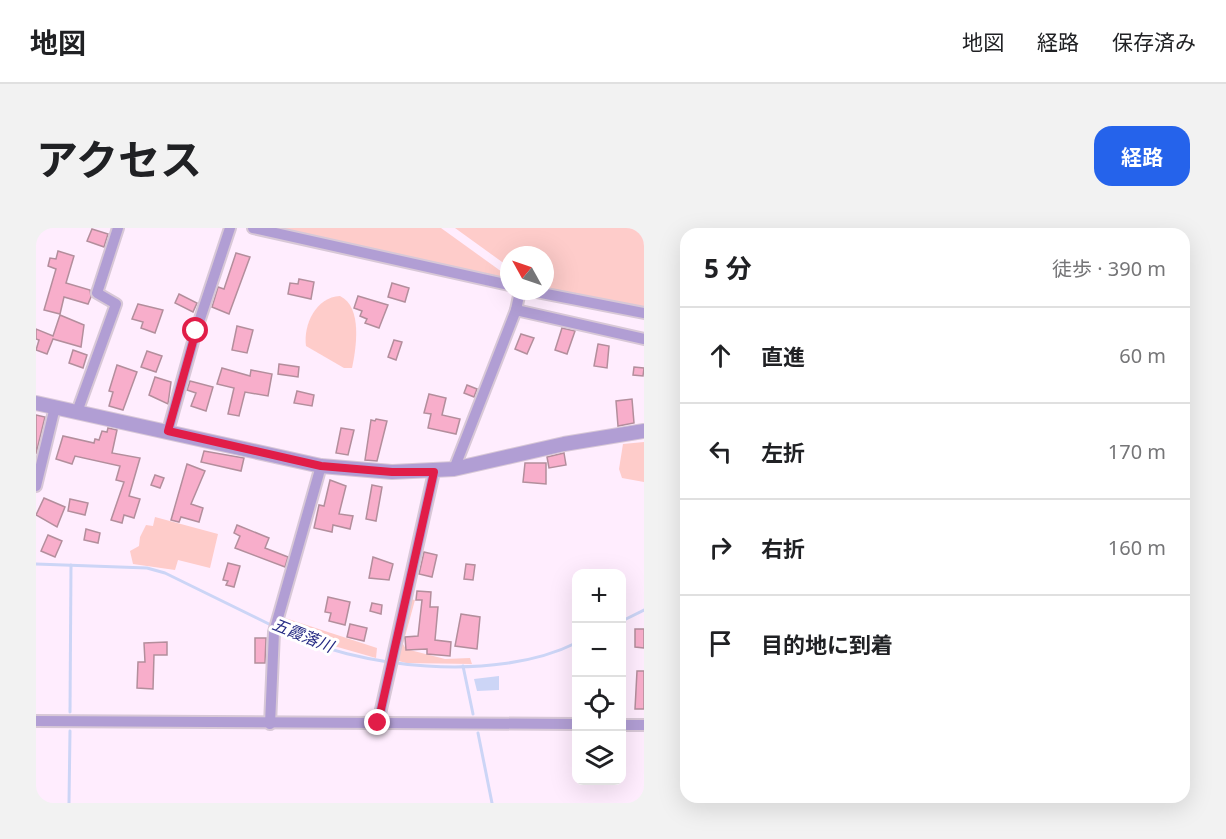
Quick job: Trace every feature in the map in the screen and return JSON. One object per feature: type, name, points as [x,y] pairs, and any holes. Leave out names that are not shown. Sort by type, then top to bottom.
[{"type":"street","points":[[77,412],[116,304],[97,293],[118,228]]},
{"type":"street","points":[[168,431],[196,331],[230,228]]},
{"type":"street","points":[[253,228],[500,283]]},
{"type":"street","points":[[554,295],[644,313]]},
{"type":"street","points":[[454,470],[516,310],[518,300]]},
{"type":"street","points":[[516,310],[644,339]]},
{"type":"street","points":[[36,403],[321,466],[392,472],[454,470],[564,444],[644,431]]},
{"type":"street","points":[[36,486],[55,407]]},
{"type":"street","points":[[270,724],[275,628],[321,466]]},
{"type":"street","points":[[378,723],[388,669],[434,472]]},
{"type":"street","points":[[36,721],[572,724]]},
{"type":"street","points":[[626,725],[644,725]]},
{"type":"shaded area","points":[[274,228],[441,228],[500,271],[500,279]]},
{"type":"shaded area","points":[[455,228],[644,228],[644,307],[554,290],[554,246],[500,246],[500,260]]},
{"type":"shaded area","points":[[340,296],[347,301],[355,319],[356,340],[352,368],[344,368],[306,346],[307,329],[313,314],[324,301]]},
{"type":"shaded area","points":[[644,442],[644,482],[622,478],[619,469],[623,444]]},
{"type":"shaded area","points":[[155,517],[218,534],[210,568],[178,560],[175,570],[133,564],[130,551],[139,546],[140,537],[146,525],[153,526]]},
{"type":"shaded area","points":[[409,599],[415,600],[403,644],[406,649],[445,659],[470,658],[472,664],[406,663],[395,660]]},
{"type":"shaded area","points":[[282,617],[377,648],[376,658],[320,642],[279,626]]},
{"type":"water","points":[[499,676],[499,690],[477,691],[474,679]]},
{"type":"building","points":[[92,229],[108,234],[104,247],[87,241]]},
{"type":"building","points":[[58,251],[74,256],[66,283],[90,290],[91,297],[88,304],[64,297],[60,314],[44,310],[56,269],[48,266],[50,258],[56,259]]},
{"type":"building","points":[[236,253],[250,257],[229,314],[212,307],[218,287],[224,289]]},
{"type":"building","points":[[299,279],[314,282],[311,299],[288,294],[290,283],[298,284]]},
{"type":"building","points":[[392,283],[409,288],[405,302],[388,297]]},
{"type":"building","points":[[179,294],[197,303],[193,312],[175,303]]},
{"type":"building","points":[[358,296],[388,305],[379,328],[365,323],[367,319],[360,316],[362,311],[354,308]]},
{"type":"building","points":[[138,304],[163,310],[155,333],[141,328],[143,322],[132,319]]},
{"type":"building","points":[[60,315],[84,325],[81,347],[53,339],[47,354],[36,350],[39,340],[36,339],[36,329],[53,336]]},
{"type":"building","points":[[237,326],[253,330],[247,353],[232,350]]},
{"type":"building","points":[[562,328],[575,331],[567,354],[555,350]]},
{"type":"building","points":[[521,334],[534,338],[527,354],[515,349]]},
{"type":"building","points":[[394,340],[402,342],[396,360],[388,357]]},
{"type":"building","points":[[598,344],[609,346],[607,368],[594,366]]},
{"type":"building","points":[[73,350],[87,355],[83,368],[69,363]]},
{"type":"building","points":[[147,351],[162,356],[156,372],[141,367]]},
{"type":"building","points":[[279,364],[299,367],[298,377],[278,374]]},
{"type":"building","points":[[117,365],[137,372],[123,410],[109,406],[113,392],[109,391]]},
{"type":"building","points":[[634,367],[644,368],[643,376],[633,375]]},
{"type":"building","points":[[222,368],[250,376],[251,370],[272,374],[268,396],[245,392],[239,416],[228,414],[234,388],[217,384]]},
{"type":"building","points":[[155,377],[171,382],[168,404],[149,395]]},
{"type":"building","points":[[190,381],[213,387],[206,411],[191,406],[196,393],[187,390]]},
{"type":"building","points":[[467,385],[477,389],[474,397],[464,393]]},
{"type":"building","points":[[297,391],[314,395],[312,406],[294,403]]},
{"type":"building","points":[[429,394],[446,398],[442,415],[460,419],[456,434],[428,428],[431,414],[424,413]]},
{"type":"building","points":[[632,399],[634,423],[618,426],[616,401]]},
{"type":"building","points":[[36,415],[45,417],[36,454]]},
{"type":"building","points":[[371,420],[387,421],[377,461],[365,460]]},
{"type":"building","points":[[108,428],[117,430],[112,453],[140,458],[129,496],[140,499],[134,518],[124,515],[122,523],[111,520],[124,482],[116,480],[120,466],[75,456],[72,464],[56,459],[63,436],[94,443],[95,439],[99,440],[102,431],[107,432]]},
{"type":"building","points":[[341,428],[354,430],[348,455],[336,453]]},
{"type":"building","points":[[204,451],[244,458],[241,471],[201,462]]},
{"type":"building","points":[[564,453],[566,465],[549,468],[547,457]]},
{"type":"building","points":[[525,463],[546,463],[546,484],[523,482]]},
{"type":"building","points":[[187,464],[205,471],[191,504],[203,508],[199,522],[181,517],[179,522],[171,520]]},
{"type":"building","points":[[155,475],[164,478],[160,488],[151,485]]},
{"type":"building","points":[[330,480],[346,486],[339,514],[353,516],[350,529],[333,525],[332,532],[314,528],[319,505],[324,506]]},
{"type":"building","points":[[372,485],[382,487],[376,521],[366,519]]},
{"type":"building","points":[[44,498],[65,507],[57,527],[36,515]]},
{"type":"building","points":[[70,499],[88,503],[85,515],[68,511]]},
{"type":"building","points":[[237,525],[269,538],[265,548],[288,557],[285,567],[235,548],[240,536],[234,533]]},
{"type":"building","points":[[86,529],[100,533],[98,543],[84,540]]},
{"type":"building","points":[[48,535],[62,541],[55,557],[41,551]]},
{"type":"building","points":[[424,552],[437,555],[432,577],[419,574]]},
{"type":"building","points":[[373,557],[393,564],[389,580],[369,578]]},
{"type":"building","points":[[228,563],[240,566],[234,587],[226,585],[228,581],[223,580]]},
{"type":"building","points":[[466,564],[475,565],[473,580],[464,579]]},
{"type":"building","points":[[417,591],[431,592],[430,607],[438,607],[435,640],[451,642],[450,656],[427,654],[427,649],[406,650],[405,637],[418,636],[422,600],[416,600]]},
{"type":"building","points":[[328,597],[350,602],[345,625],[329,621],[331,613],[325,612]]},
{"type":"building","points":[[372,603],[382,605],[381,614],[370,611]]},
{"type":"building","points":[[461,614],[480,617],[477,649],[455,646]]},
{"type":"building","points":[[350,624],[367,628],[364,641],[347,637]]},
{"type":"building","points":[[635,629],[644,629],[644,648],[635,647]]},
{"type":"building","points":[[255,638],[266,638],[265,663],[255,663]]},
{"type":"building","points":[[167,642],[167,655],[154,655],[153,689],[137,688],[138,662],[145,662],[144,643]]},
{"type":"building","points":[[637,671],[644,671],[644,709],[635,709]]},
{"type":"waterway","name":"五霞落川","points":[[36,564],[147,568],[165,573],[273,626]]},
{"type":"waterway","points":[[70,712],[71,565]]},
{"type":"waterway","name":"五霞落川","points":[[626,619],[644,610]]},
{"type":"waterway","name":"五霞落川","points":[[279,629],[311,643],[347,654],[386,662],[427,666],[467,667],[507,663],[543,656],[572,645]]},
{"type":"waterway","points":[[463,666],[473,714]]},
{"type":"waterway","points":[[69,803],[70,731]]},
{"type":"waterway","points":[[478,733],[492,803]]},
{"type":"route","points":[[196,331],[168,431],[321,466],[392,472],[434,472],[378,723]]}]
